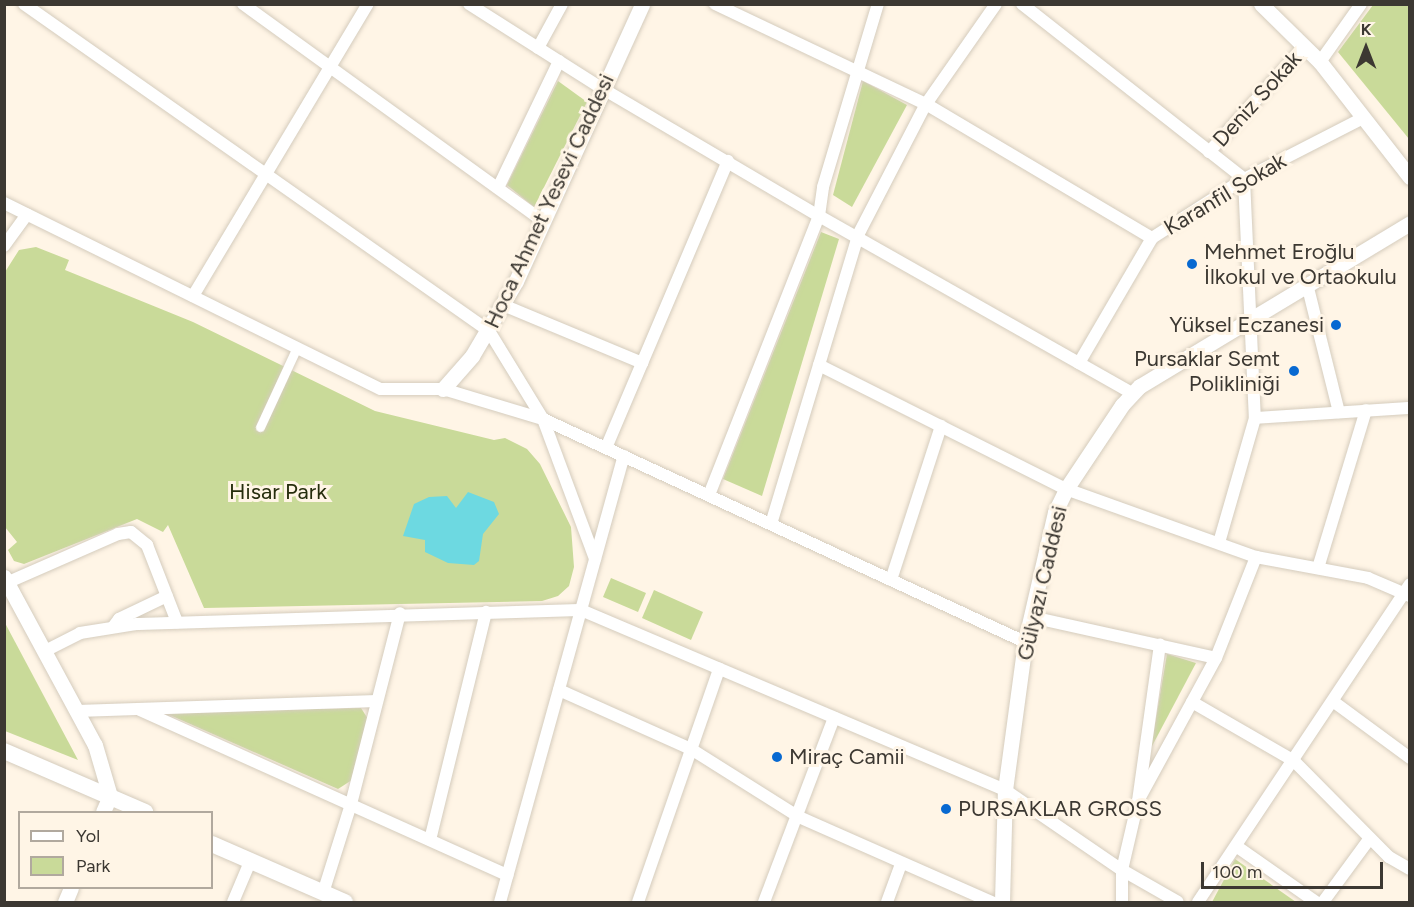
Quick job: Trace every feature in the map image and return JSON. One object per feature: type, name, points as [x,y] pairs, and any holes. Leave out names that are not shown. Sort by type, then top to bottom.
[{"type":"main road","points":[[4,751],[141,811]]},
{"type":"main road","points":[[213,844],[345,903]]},
{"type":"street","points":[[24,4],[265,176],[489,330],[543,419],[596,559]]},
{"type":"street","points":[[243,4],[544,222]]},
{"type":"street","points":[[193,296],[368,4]]},
{"type":"street","points":[[470,4],[603,89],[819,216],[1132,393]]},
{"type":"street","points":[[538,48],[562,4]]},
{"type":"street","name":"Hoca Ahmet Yesevi Caddesi","points":[[443,389],[489,330],[503,305],[544,222],[642,4]]},
{"type":"street","points":[[715,4],[926,104],[1152,238]]},
{"type":"street","points":[[709,495],[819,216],[823,187],[878,4]]},
{"type":"street","points":[[771,524],[858,236],[926,104],[996,4]]},
{"type":"street","points":[[1022,4],[1244,179],[1255,418],[1219,543]]},
{"type":"street","points":[[1261,4],[1320,62],[1410,177]]},
{"type":"street","points":[[1320,62],[1361,4]]},
{"type":"street","name":"Deniz Sokak","points":[[1209,152],[1304,47]]},
{"type":"street","points":[[498,188],[559,61]]},
{"type":"street","name":"Karanfil Sokak","points":[[1079,363],[1152,238],[1244,179],[1363,118]]},
{"type":"street","points":[[606,448],[728,161]]},
{"type":"street","points":[[4,203],[381,388],[443,389],[543,419],[1025,642]]},
{"type":"street","points":[[4,246],[27,214]]},
{"type":"street","name":"Gülyazı Caddesi","points":[[1002,903],[1005,790],[1025,642],[1055,512],[1066,489],[1132,393],[1410,223]]},
{"type":"street","points":[[1307,284],[1339,412]]},
{"type":"street","points":[[503,305],[642,363]]},
{"type":"street","points":[[260,427],[297,347]]},
{"type":"street","points":[[819,365],[1066,489],[1256,556],[1368,578],[1408,591],[1198,903]]},
{"type":"street","points":[[1255,418],[1410,408]]},
{"type":"street","points":[[1318,568],[1366,410]]},
{"type":"street","points":[[891,580],[941,426]]},
{"type":"street","points":[[500,903],[624,456]]},
{"type":"street","points":[[104,811],[110,796],[98,754],[6,581],[118,534],[131,532],[147,545],[177,622]]},
{"type":"street","points":[[1138,801],[1216,658],[1256,556]]},
{"type":"street","points":[[113,627],[118,619],[167,596]]},
{"type":"street","points":[[45,651],[80,633],[113,627],[177,622],[400,613],[581,610],[1005,790],[1122,870],[1178,903]]},
{"type":"street","points":[[430,840],[486,612]]},
{"type":"street","points":[[323,893],[351,804],[400,613]]},
{"type":"street","points":[[1031,617],[1216,658]]},
{"type":"street","points":[[1122,903],[1122,870],[1138,801],[1160,645]]},
{"type":"street","points":[[638,903],[719,669]]},
{"type":"street","points":[[559,690],[691,749],[799,817],[992,903]]},
{"type":"street","points":[[77,711],[377,701]]},
{"type":"street","points":[[1192,702],[1294,761],[1389,857],[1410,869]]},
{"type":"street","points":[[1334,702],[1410,758]]},
{"type":"street","points":[[140,710],[508,875]]},
{"type":"street","points":[[764,903],[799,817],[834,718]]},
{"type":"street","points":[[1323,903],[1370,838]]},
{"type":"street","points":[[1236,846],[1316,903]]},
{"type":"street","points":[[233,903],[250,862]]},
{"type":"street","points":[[887,903],[901,864]]},
{"type":"street","points":[[65,903],[71,889]]},
{"type":"green space","points":[[1373,5],[1409,5],[1409,139],[1338,52]]},
{"type":"green space","points":[[558,81],[587,102],[534,207],[507,185]]},
{"type":"green space","points":[[863,81],[907,105],[852,207],[833,195]]},
{"type":"green space","points":[[821,232],[839,239],[762,496],[723,479]]},
{"type":"green space","name":"Hisar Park","points":[[36,247],[69,260],[65,270],[193,322],[375,411],[494,440],[505,438],[527,449],[540,464],[571,527],[574,567],[569,586],[558,596],[542,601],[204,608],[168,525],[163,532],[137,519],[24,564],[14,561],[8,550],[17,542],[5,527],[5,272],[19,250]]},
{"type":"green space","points":[[611,578],[646,593],[638,612],[603,597]]},
{"type":"green space","points":[[654,590],[703,612],[691,640],[642,618]]},
{"type":"green space","points":[[5,623],[78,760],[5,731]]},
{"type":"green space","points":[[1167,654],[1196,663],[1151,748]]},
{"type":"green space","points":[[361,708],[368,719],[352,780],[338,789],[163,712]]},
{"type":"green space","points":[[1235,859],[1296,902],[1212,902]]},
{"type":"water","points":[[468,492],[494,502],[499,514],[483,534],[479,561],[474,565],[448,563],[425,552],[425,540],[403,536],[414,504],[429,497],[447,496],[456,508]]},
{"type":"place","name":"Mehmet Eroğlu İlkokul ve Ortaokulu","points":[[1192,264]]},
{"type":"place","name":"Yüksel Eczanesi","points":[[1336,325]]},
{"type":"place","name":"Pursaklar Semt Polikliniği","points":[[1294,371]]},
{"type":"place","name":"Miraç Camii","points":[[777,757]]},
{"type":"place","name":"PURSAKLAR GROSS","points":[[946,809]]}]
